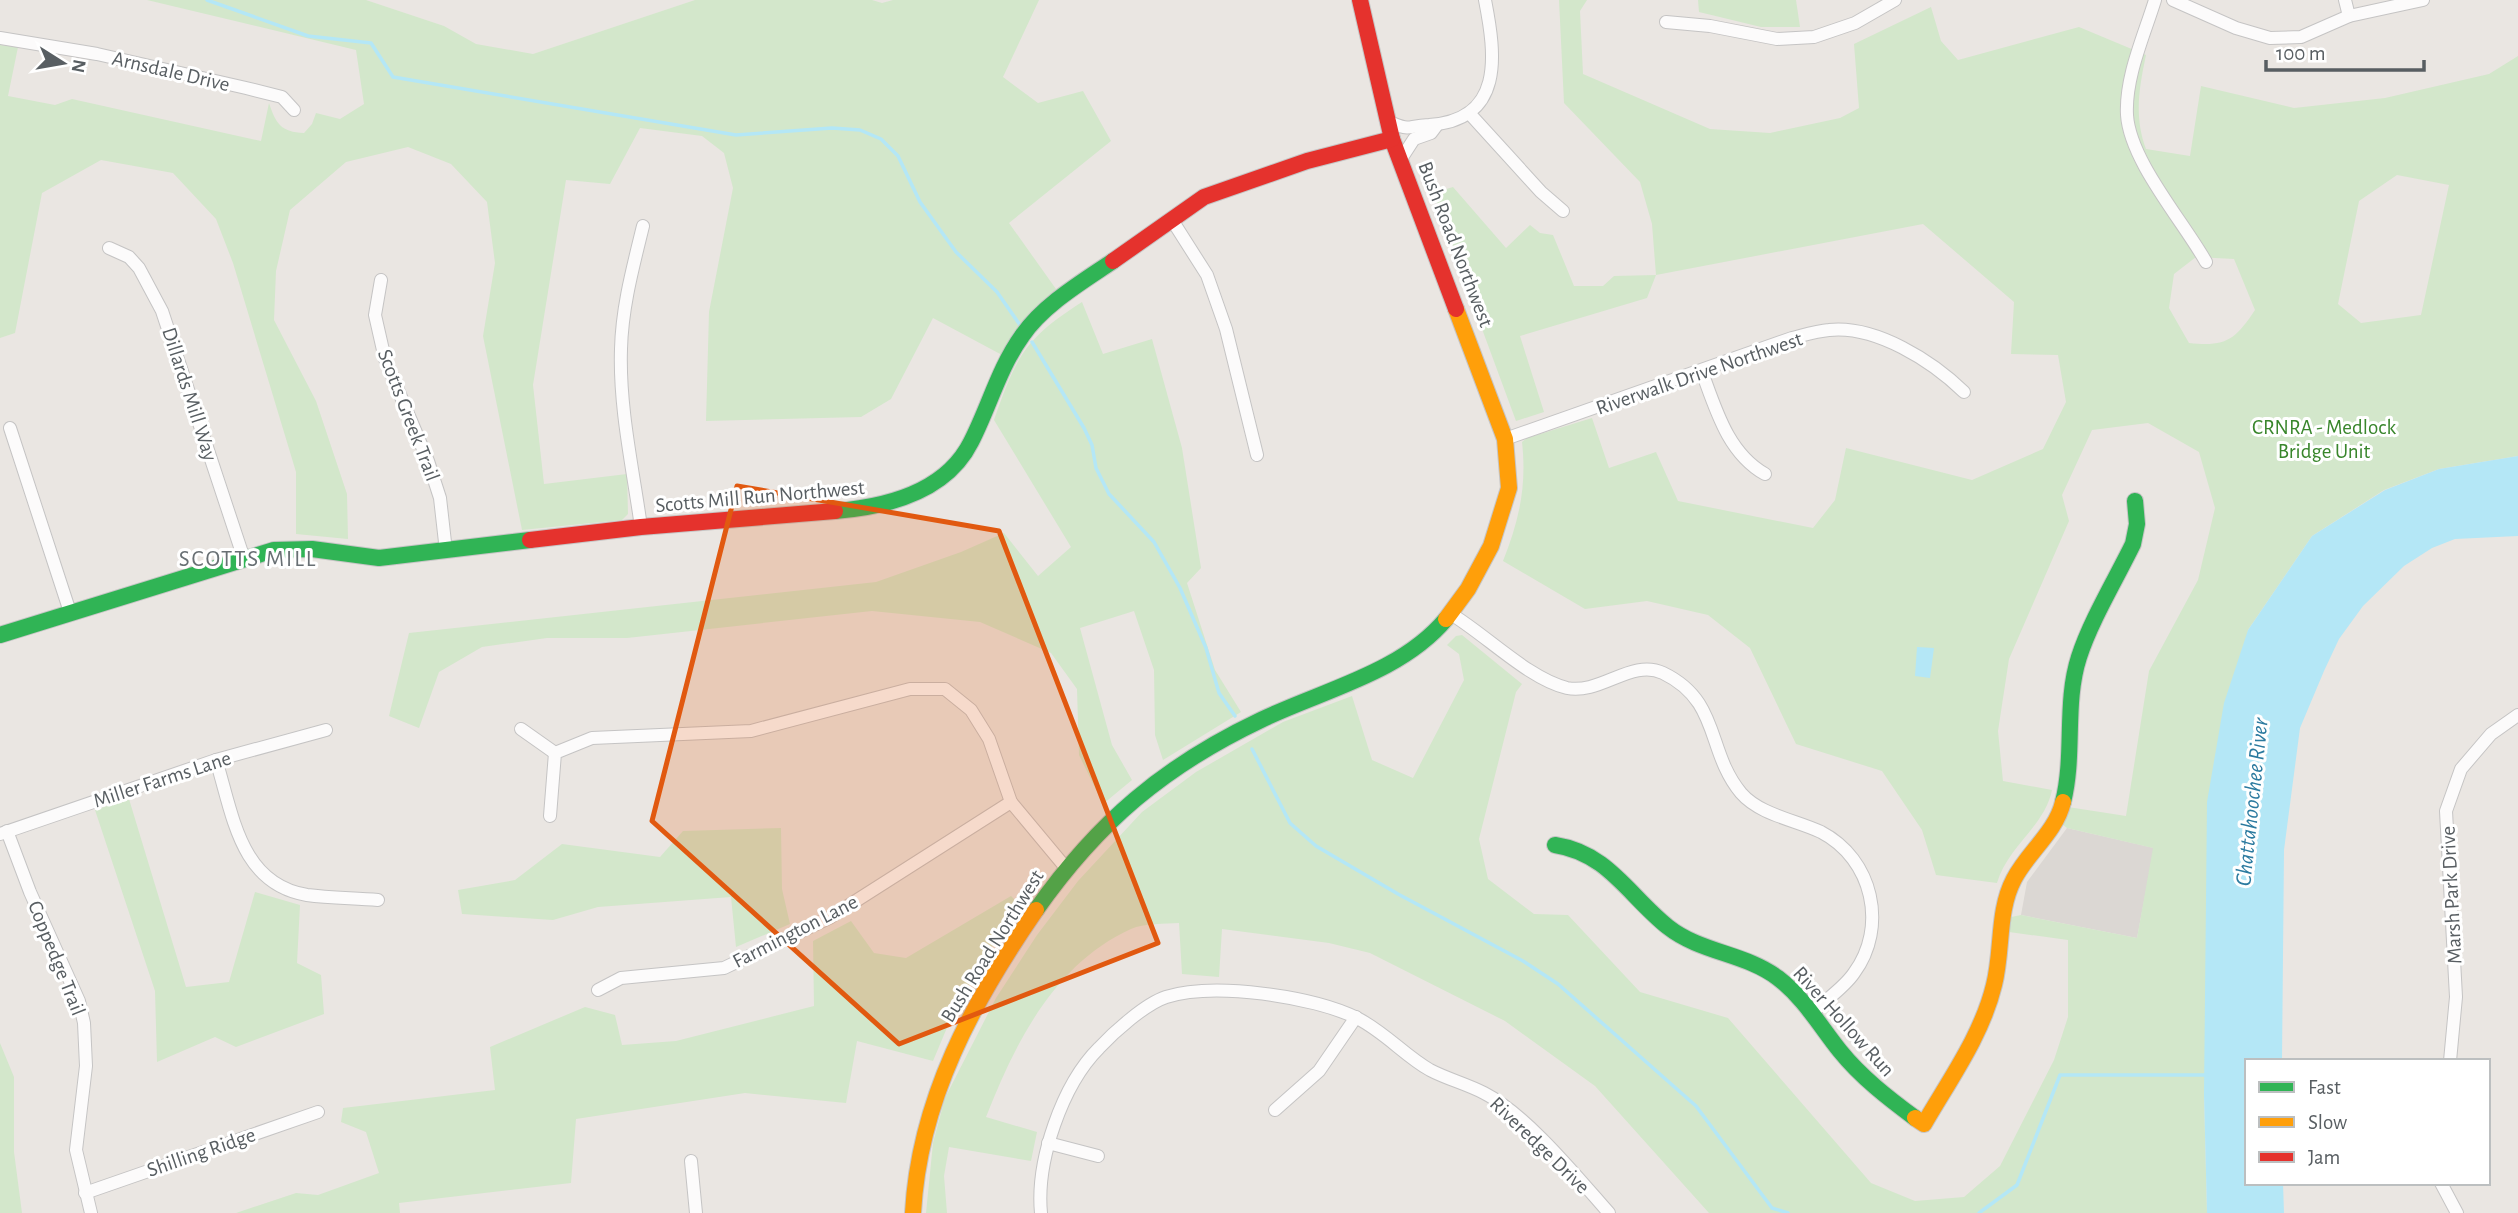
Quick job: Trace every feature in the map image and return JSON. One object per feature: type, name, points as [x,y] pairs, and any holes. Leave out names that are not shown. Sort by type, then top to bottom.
[{"type":"street","name":"Bush Road Northwest","points":[[914,1213],[914,1188],[924,1123],[945,1064],[1018,936],[1066,868],[1131,800],[1184,764],[1270,714],[1406,656],[1426,643],[1451,614],[1482,563],[1507,503],[1509,471],[1505,439],[1392,139],[1375,76],[1360,0]]},
{"type":"street","points":[[1387,121],[1408,130],[1437,125],[1470,114],[1490,87],[1494,62],[1485,0]]},
{"type":"street","points":[[1666,22],[1710,26],[1777,39],[1814,37],[1855,23],[1895,0]]},
{"type":"street","points":[[2155,0],[2130,80],[2127,116],[2136,151],[2206,262]]},
{"type":"street","points":[[2173,0],[2236,28],[2270,38],[2301,37],[2349,16],[2423,0]]},
{"type":"street","points":[[2345,0],[2349,16]]},
{"type":"street","name":"Arnsdale Drive","points":[[0,38],[97,54],[246,88],[282,97],[294,110]]},
{"type":"street","points":[[1470,114],[1541,192],[1563,211]]},
{"type":"street","points":[[1401,159],[1412,141],[1431,133],[1437,125]]},
{"type":"street","name":"Scotts Mill Run Northwest","points":[[0,635],[274,550],[312,549],[379,558],[641,527],[876,508],[916,493],[956,466],[971,443],[999,378],[1022,335],[1037,319],[1172,219],[1204,197],[1307,161],[1392,139]]},
{"type":"street","points":[[1172,219],[1207,275],[1226,329],[1258,455]]},
{"type":"street","points":[[641,527],[621,375],[621,349],[629,287],[643,226]]},
{"type":"street","name":"Dillards Mill Way","points":[[109,248],[134,263],[150,284],[162,311],[244,559]]},
{"type":"street","name":"Scotts Greek Trail","points":[[381,280],[375,315],[385,359],[410,413],[440,498],[446,551]]},
{"type":"street","name":"Riverwalk Drive Northwest","points":[[1505,439],[1702,372],[1792,338],[1831,330],[1878,338],[1947,376],[1965,392]]},
{"type":"street","points":[[1702,372],[1718,417],[1739,452],[1750,465],[1765,474]]},
{"type":"street","points":[[10,428],[70,612]]},
{"type":"street","name":"River Hollow Run","points":[[1555,845],[1572,845],[1586,850],[1608,868],[1643,905],[1685,939],[1745,960],[1778,977],[1877,1091],[1924,1124],[1983,1021],[1995,983],[2006,906],[2014,879],[2060,815],[2068,785],[2072,705],[2080,657],[2133,544],[2137,524],[2135,501]]},
{"type":"street","points":[[1451,614],[1541,680],[1568,688],[1589,689],[1643,668],[1660,671],[1680,682],[1700,701],[1731,782],[1747,801],[1824,834],[1839,845],[1861,871],[1874,907],[1871,942],[1854,974],[1812,1013]]},
{"type":"street","points":[[555,752],[592,738],[751,731],[909,689],[945,690],[971,710],[989,739],[1011,802],[1066,868]]},
{"type":"street","name":"Marsh Park Drive","points":[[2450,1059],[2456,997],[2446,811],[2461,769],[2491,734],[2518,715]]},
{"type":"street","points":[[521,729],[555,752]]},
{"type":"street","name":"Miller Farms Lane","points":[[4,832],[216,760],[326,730]]},
{"type":"street","points":[[551,816],[555,752]]},
{"type":"street","points":[[216,760],[242,844],[256,869],[293,892],[378,900]]},
{"type":"street","name":"Farmington Lane","points":[[597,990],[621,978],[724,968],[829,918],[1011,802]]},
{"type":"street","name":"Coppedge Trail","points":[[4,832],[79,1001],[84,1023],[86,1066],[75,1141],[91,1213]]},
{"type":"street","name":"Riveredge Drive","points":[[1041,1213],[1040,1200],[1048,1143],[1065,1097],[1088,1058],[1114,1032],[1163,998],[1223,989],[1317,1004],[1356,1017],[1392,1039],[1429,1069],[1486,1093],[1548,1147],[1609,1213]]},
{"type":"street","points":[[1275,1110],[1319,1071],[1356,1017]]},
{"type":"street","name":"Shilling Ridge","points":[[85,1193],[318,1112]]},
{"type":"street","points":[[1048,1143],[1098,1156]]},
{"type":"street","points":[[691,1161],[696,1213]]},
{"type":"street","points":[[2442,1185],[2457,1213]]},
{"type":"highlighted area","points":[[737,486],[999,531],[1158,943],[899,1044],[652,821]]},
{"type":"shaded area","points":[[2067,828],[2154,848],[2137,938],[2021,915],[2027,882]]},
{"type":"green space","points":[[147,0],[366,0],[444,26],[476,44],[533,54],[695,0],[872,0],[882,3],[893,0],[1039,0],[1003,77],[1038,103],[1083,91],[1111,141],[1009,223],[1056,289],[1014,332],[1002,355],[933,318],[891,399],[861,417],[706,421],[709,312],[733,188],[724,153],[702,136],[640,128],[610,184],[566,180],[533,385],[544,484],[627,474],[628,514],[622,520],[522,530],[483,336],[495,263],[487,202],[451,164],[408,147],[346,162],[290,210],[276,271],[274,320],[316,401],[347,494],[348,539],[296,534],[296,472],[233,263],[216,219],[173,173],[101,160],[42,193],[15,333],[0,338],[0,45],[18,47],[8,96],[55,105],[72,99],[261,141],[269,103],[281,126],[290,131],[304,133],[312,124],[316,113],[340,119],[364,104],[356,50]]},
{"type":"green space","name":"CRNRA - Medlock Bridge Unit","points":[[1559,0],[1587,0],[1580,11],[1583,74],[1710,129],[1770,133],[1840,118],[1859,108],[1854,44],[1931,7],[1941,41],[1958,60],[2079,27],[2146,55],[2141,79],[2139,114],[2146,149],[2190,156],[2201,86],[2294,108],[2385,98],[2489,74],[2518,56],[2518,456],[2439,469],[2384,490],[2312,536],[2248,630],[2204,1095],[2207,1213],[1709,1213],[1595,1086],[1505,1021],[1370,953],[1329,943],[1222,929],[1219,977],[1182,974],[1179,923],[1131,929],[1104,944],[1059,984],[1024,1034],[986,1117],[1037,1132],[1031,1161],[949,1147],[944,1176],[947,1213],[926,1213],[933,1143],[945,1098],[996,998],[1037,935],[1078,881],[1142,812],[1196,772],[1283,722],[1352,696],[1372,760],[1413,778],[1464,680],[1459,654],[1447,645],[1456,636],[1462,635],[1522,684],[1516,692],[1479,839],[1488,879],[1534,914],[1568,915],[1640,992],[1728,1018],[1871,1183],[1915,1201],[1964,1197],[2000,1166],[2054,1060],[2068,1017],[2068,940],[2009,932],[2011,917],[2021,915],[2137,938],[2153,848],[2067,828],[2062,824],[2068,807],[2126,816],[2149,671],[2198,580],[2215,508],[2199,452],[2148,423],[2092,430],[2062,495],[2069,521],[2009,659],[1998,731],[2003,781],[2052,790],[2048,803],[2009,858],[1997,883],[1936,875],[1922,830],[1882,771],[1796,744],[1750,648],[1708,615],[1647,601],[1585,609],[1503,561],[1520,503],[1522,442],[1527,438],[1592,418],[1609,468],[1656,452],[1678,501],[1813,528],[1835,500],[1846,448],[1972,480],[2043,449],[2066,402],[2058,355],[2011,354],[2014,302],[1923,224],[1656,275],[1652,224],[1640,182],[1564,103]],"holes":[[[2397,175],[2449,185],[2421,315],[2361,323],[2338,304],[2359,201]],[[2196,257],[2234,259],[2255,310],[2235,335],[2221,342],[2189,343],[2169,308],[2174,274]]]},
{"type":"green space","points":[[1698,0],[1796,0],[1800,27],[1761,27],[1699,12]]},
{"type":"green space","points":[[1453,187],[1506,248],[1530,225],[1540,233],[1553,235],[1574,286],[1603,286],[1614,276],[1656,275],[1647,298],[1520,336],[1544,412],[1516,421],[1454,253],[1449,229],[1433,193]]},
{"type":"green space","points":[[1082,302],[1103,354],[1152,339],[1182,448],[1201,568],[1187,583],[1215,670],[1241,712],[1163,760],[1155,735],[1154,670],[1134,611],[1080,628],[1112,745],[1132,780],[1103,804],[1079,755],[1077,689],[1051,653],[980,622],[872,611],[627,638],[547,638],[482,647],[439,672],[419,728],[389,716],[409,633],[876,582],[961,552],[1004,533],[1038,576],[1071,547],[994,420],[1009,380],[1024,351],[1047,327]]},
{"type":"green space","points":[[129,799],[186,987],[229,982],[255,892],[300,905],[297,963],[321,975],[324,1014],[236,1047],[215,1037],[157,1062],[155,991],[95,810]]},
{"type":"green space","points":[[781,828],[782,889],[790,924],[736,947],[731,897],[598,907],[553,920],[462,914],[458,890],[515,880],[562,844],[660,857],[683,831]]},
{"type":"green space","points":[[1011,896],[1018,903],[954,1011],[933,1061],[857,1041],[846,1103],[745,1093],[576,1119],[571,1183],[399,1203],[400,1213],[236,1213],[296,1193],[318,1195],[379,1173],[366,1132],[341,1122],[343,1108],[495,1090],[490,1047],[585,1007],[615,1015],[622,1045],[676,1041],[814,1006],[813,941],[851,921],[874,953],[906,958]]},
{"type":"green space","points":[[0,1043],[14,1077],[14,1152],[22,1213],[0,1213]]},
{"type":"water","name":"Chattahoochee River","points":[[2518,456],[2518,536],[2455,539],[2432,548],[2404,566],[2363,606],[2339,639],[2324,671],[2300,728],[2284,850],[2282,1059],[2245,1059],[2245,1185],[2283,1185],[2284,1213],[2207,1213],[2204,1095],[2207,802],[2224,703],[2248,630],[2312,536],[2385,490],[2439,469]]},
{"type":"water","points":[[1917,647],[1934,648],[1930,678],[1915,676]]},
{"type":"waterway","points":[[207,0],[308,36],[371,43],[393,77],[736,135],[832,128],[860,130],[881,139],[898,156],[920,202],[956,252],[997,292],[1020,325]]},
{"type":"waterway","points":[[1032,342],[1084,428],[1092,445],[1096,468],[1109,494],[1154,542],[1180,588],[1206,648],[1219,693],[1235,716]]},
{"type":"waterway","points":[[1252,749],[1290,823],[1316,846],[1398,894],[1523,961],[1558,984],[1696,1106],[1772,1208],[1788,1213]]},
{"type":"waterway","points":[[1979,1213],[2017,1185],[2060,1075],[2207,1075]]},
{"type":"traffic: fast","points":[[835,511],[894,501],[930,485],[946,473],[960,459],[971,442],[1007,361],[1022,336],[1041,314],[1064,295],[1113,261]]},
{"type":"traffic: fast","points":[[2063,802],[2067,784],[2074,675],[2090,629],[2133,544],[2137,524],[2135,501]]},
{"type":"traffic: fast","points":[[0,635],[274,550],[312,549],[379,558],[530,540]]},
{"type":"traffic: fast","points":[[1036,910],[1059,878],[1109,823],[1164,777],[1226,738],[1261,720],[1384,667],[1428,638],[1446,619]]},
{"type":"traffic: fast","points":[[1555,845],[1590,857],[1604,866],[1654,915],[1681,936],[1752,963],[1778,978],[1804,1003],[1857,1070],[1915,1118]]},
{"type":"traffic: slow","points":[[1446,619],[1468,589],[1491,546],[1509,488],[1505,439],[1456,309]]},
{"type":"traffic: slow","points":[[1915,1118],[1924,1124],[1982,1021],[1994,985],[2009,891],[2020,869],[2054,823],[2063,802]]},
{"type":"traffic: slow","points":[[913,1213],[917,1171],[926,1131],[953,1053],[991,980],[1036,910]]},
{"type":"traffic: jam","points":[[1360,0],[1392,139],[1456,309]]},
{"type":"traffic: jam","points":[[1113,261],[1204,197],[1307,161],[1392,139]]},
{"type":"traffic: jam","points":[[530,540],[641,527],[835,511]]},
{"type":"district","name":"SCOTTS MILL","points":[[248,558]]}]
